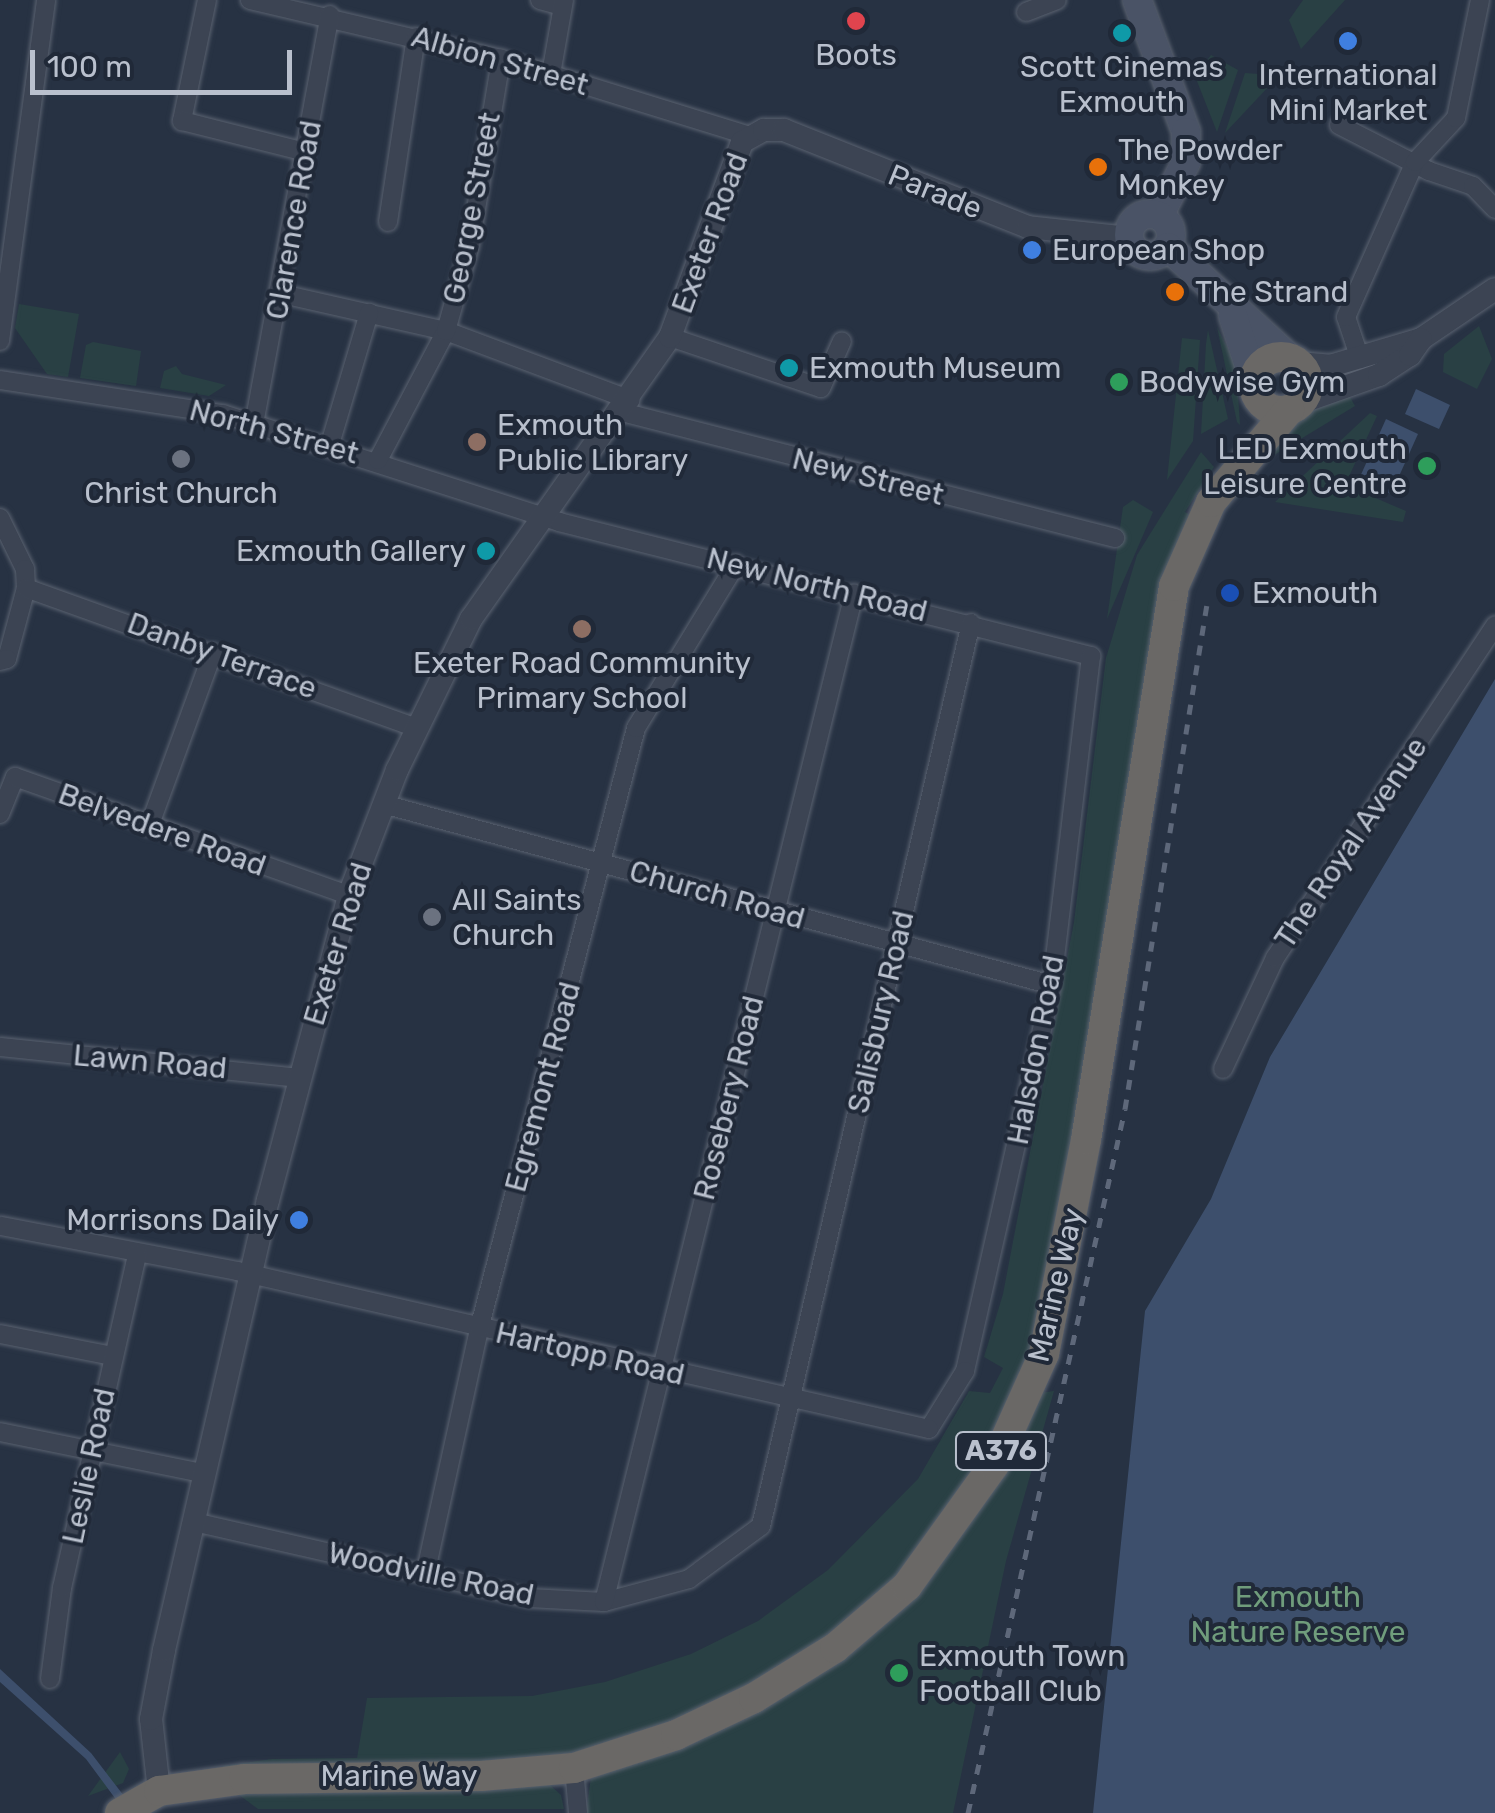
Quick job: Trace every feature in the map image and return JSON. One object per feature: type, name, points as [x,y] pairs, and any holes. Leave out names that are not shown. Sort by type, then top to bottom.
[{"type":"highway","points":[[1293,361],[1308,382],[1295,406],[1269,408],[1255,387],[1266,362],[1293,361]]},
{"type":"highway","name":"Marine Way","points":[[1235,470],[1255,387]]},
{"type":"highway","name":"Marine Way","points":[[160,1790],[244,1779],[481,1776],[574,1768],[714,1720],[835,1648],[931,1557],[1013,1429],[1044,1354],[1060,1289],[1174,586],[1195,530],[1235,470],[1295,406]]},
{"type":"highway","name":"A376","points":[[120,1813],[160,1790]]},
{"type":"main road","points":[[1138,0],[1184,123],[1186,162],[1159,216]]},
{"type":"main road","points":[[1159,216],[1135,220],[1130,238],[1142,255],[1168,247]]},
{"type":"main road","points":[[1159,216],[1171,229],[1168,247]]},
{"type":"main road","points":[[1168,247],[1293,361]]},
{"type":"main road","points":[[1227,304],[1255,387]]},
{"type":"street","points":[[0,341],[46,0]]},
{"type":"street","points":[[207,0],[182,120],[305,152]]},
{"type":"street","name":"Albion Street","points":[[250,0],[330,15],[501,59],[748,135]]},
{"type":"street","points":[[540,0],[563,3],[551,74]]},
{"type":"street","points":[[1360,360],[1346,317],[1414,162],[1456,118],[1473,58],[1480,0]]},
{"type":"street","name":"Clarence Road","points":[[254,424],[282,294],[330,15]]},
{"type":"street","points":[[388,222],[416,37]]},
{"type":"street","points":[[1473,58],[1495,60]]},
{"type":"street","name":"George Street","points":[[378,460],[446,331],[470,245],[501,59]]},
{"type":"street","points":[[1339,125],[1474,186],[1495,209]]},
{"type":"street","name":"Parade","points":[[748,135],[784,130],[1028,227],[1130,238]]},
{"type":"street","name":"Exeter Road","points":[[160,1790],[151,1719],[251,1274],[349,895],[383,804],[471,619],[542,515],[626,406],[670,337],[748,135]]},
{"type":"street","points":[[1293,361],[1360,360],[1421,339],[1495,289]]},
{"type":"street","name":"New Street","points":[[282,294],[446,331],[626,406],[1115,538]]},
{"type":"street","points":[[330,444],[369,314]]},
{"type":"street","points":[[670,337],[820,388],[842,341]]},
{"type":"street","points":[[1295,406],[1379,375],[1410,355],[1421,339]]},
{"type":"street","name":"North Street","points":[[0,380],[254,424],[330,444],[542,515]]},
{"type":"street","name":"New North Road","points":[[542,515],[1091,656]]},
{"type":"street","points":[[0,518],[25,569],[26,588],[4,661]]},
{"type":"street","name":"Egremont Road","points":[[424,1575],[479,1329],[636,728],[736,564]]},
{"type":"street","name":"Danby Terrace","points":[[26,588],[417,728]]},
{"type":"street","name":"Rosebery Road","points":[[604,1602],[854,594]]},
{"type":"street","name":"Salisbury Road","points":[[793,1401],[971,623]]},
{"type":"street","name":"The Royal Avenue","points":[[1224,1069],[1275,958],[1495,625]]},
{"type":"street","points":[[149,827],[213,652]]},
{"type":"street","name":"Halsdon Road","points":[[929,1429],[965,1371],[1052,985],[1091,656]]},
{"type":"street","name":"Belvedere Road","points":[[0,814],[15,776],[149,827],[349,895]]},
{"type":"street","name":"Church Road","points":[[383,804],[1052,985]]},
{"type":"street","name":"Lawn Road","points":[[0,1047],[300,1078]]},
{"type":"street","name":"Hartopp Road","points":[[0,1226],[251,1274],[793,1401],[929,1429]]},
{"type":"street","name":"Leslie Road","points":[[50,1679],[62,1588],[137,1254]]},
{"type":"street","points":[[0,1334],[112,1356]]},
{"type":"street","name":"Woodville Road","points":[[194,1522],[529,1598],[604,1602],[689,1579],[761,1526],[793,1401]]},
{"type":"street","points":[[0,1432],[206,1474]]},
{"type":"street","points":[[574,1768],[578,1813]]},
{"type":"green space","points":[[1303,0],[1345,0],[1301,49],[1289,20]]},
{"type":"green space","points":[[1211,55],[1238,70],[1217,132],[1195,76]]},
{"type":"green space","points":[[1245,73],[1273,75],[1274,81],[1225,133]]},
{"type":"green space","points":[[19,304],[79,314],[68,377],[47,374],[15,328]]},
{"type":"green space","points":[[1479,326],[1492,359],[1477,389],[1443,372],[1444,354]]},
{"type":"green space","points":[[1217,327],[1236,365],[1240,425],[1237,422]]},
{"type":"green space","points":[[1208,330],[1228,419],[1201,434],[1206,344]]},
{"type":"green space","points":[[1182,338],[1200,340],[1193,441],[1167,480]]},
{"type":"green space","points":[[93,342],[141,351],[136,386],[80,378],[86,345]]},
{"type":"green space","points":[[176,366],[182,374],[226,385],[209,396],[160,388],[164,371]]},
{"type":"green space","points":[[1350,397],[1355,406],[1271,457],[1266,452],[1305,413]]},
{"type":"green space","points":[[1370,413],[1377,416],[1345,485],[1406,511],[1403,522],[1275,502]]},
{"type":"green space","points":[[1201,452],[1214,467],[1185,512],[1190,515],[1160,593],[1042,1330],[978,1474],[930,1543],[868,1608],[807,1655],[721,1704],[605,1747],[531,1762],[223,1773],[222,1766],[272,1759],[357,1758],[367,1698],[532,1696],[605,1682],[691,1654],[758,1621],[828,1570],[918,1479],[969,1391],[990,1393],[1003,1368],[984,1357],[1003,1294],[1074,922],[1106,658],[1137,555]]},
{"type":"green space","points":[[1133,500],[1153,512],[1107,619],[1123,507]]},
{"type":"green space","points":[[1054,1391],[1006,1561],[953,1813],[586,1813],[591,1777],[872,1629],[1039,1393]]},
{"type":"green space","points":[[120,1752],[129,1769],[123,1783],[88,1796]]},
{"type":"green space","points":[[549,1784],[561,1795],[564,1809],[258,1809],[235,1792]]},
{"type":"water","points":[[1416,389],[1450,405],[1439,429],[1405,414]]},
{"type":"water","points":[[1386,419],[1418,434],[1391,494],[1359,479]]},
{"type":"water","name":"Exmouth Nature Reserve","points":[[1495,679],[1495,1813],[1093,1813],[1145,1311],[1211,1199],[1270,1057]]},
{"type":"water","points":[[0,1669],[91,1753],[137,1813],[126,1813],[86,1759],[0,1682]]},
{"type":"railway","points":[[968,1813],[1125,1109],[1207,604]]},
{"type":"place","name":"Boots","points":[[856,21]]},
{"type":"place","name":"Scott Cinemas Exmouth","points":[[1122,33]]},
{"type":"place","name":"International Mini Market","points":[[1348,41]]},
{"type":"place","name":"The Powder Monkey","points":[[1098,167]]},
{"type":"place","name":"European Shop","points":[[1032,250]]},
{"type":"place","name":"The Strand","points":[[1175,292]]},
{"type":"place","name":"Exmouth Museum","points":[[789,368]]},
{"type":"place","name":"Bodywise Gym","points":[[1119,382]]},
{"type":"place","name":"Exmouth Public Library","points":[[477,442]]},
{"type":"place","name":"Christ Church","points":[[181,459]]},
{"type":"place","name":"LED Exmouth Leisure Centre","points":[[1427,466]]},
{"type":"place","name":"Exmouth Gallery","points":[[486,551]]},
{"type":"place","name":"Exmouth","points":[[1230,593]]},
{"type":"place","name":"Exeter Road Community Primary School","points":[[582,629]]},
{"type":"place","name":"All Saints Church","points":[[432,917]]},
{"type":"place","name":"Morrisons Daily","points":[[299,1220]]},
{"type":"place","name":"Exmouth Town Football Club","points":[[899,1673]]}]
